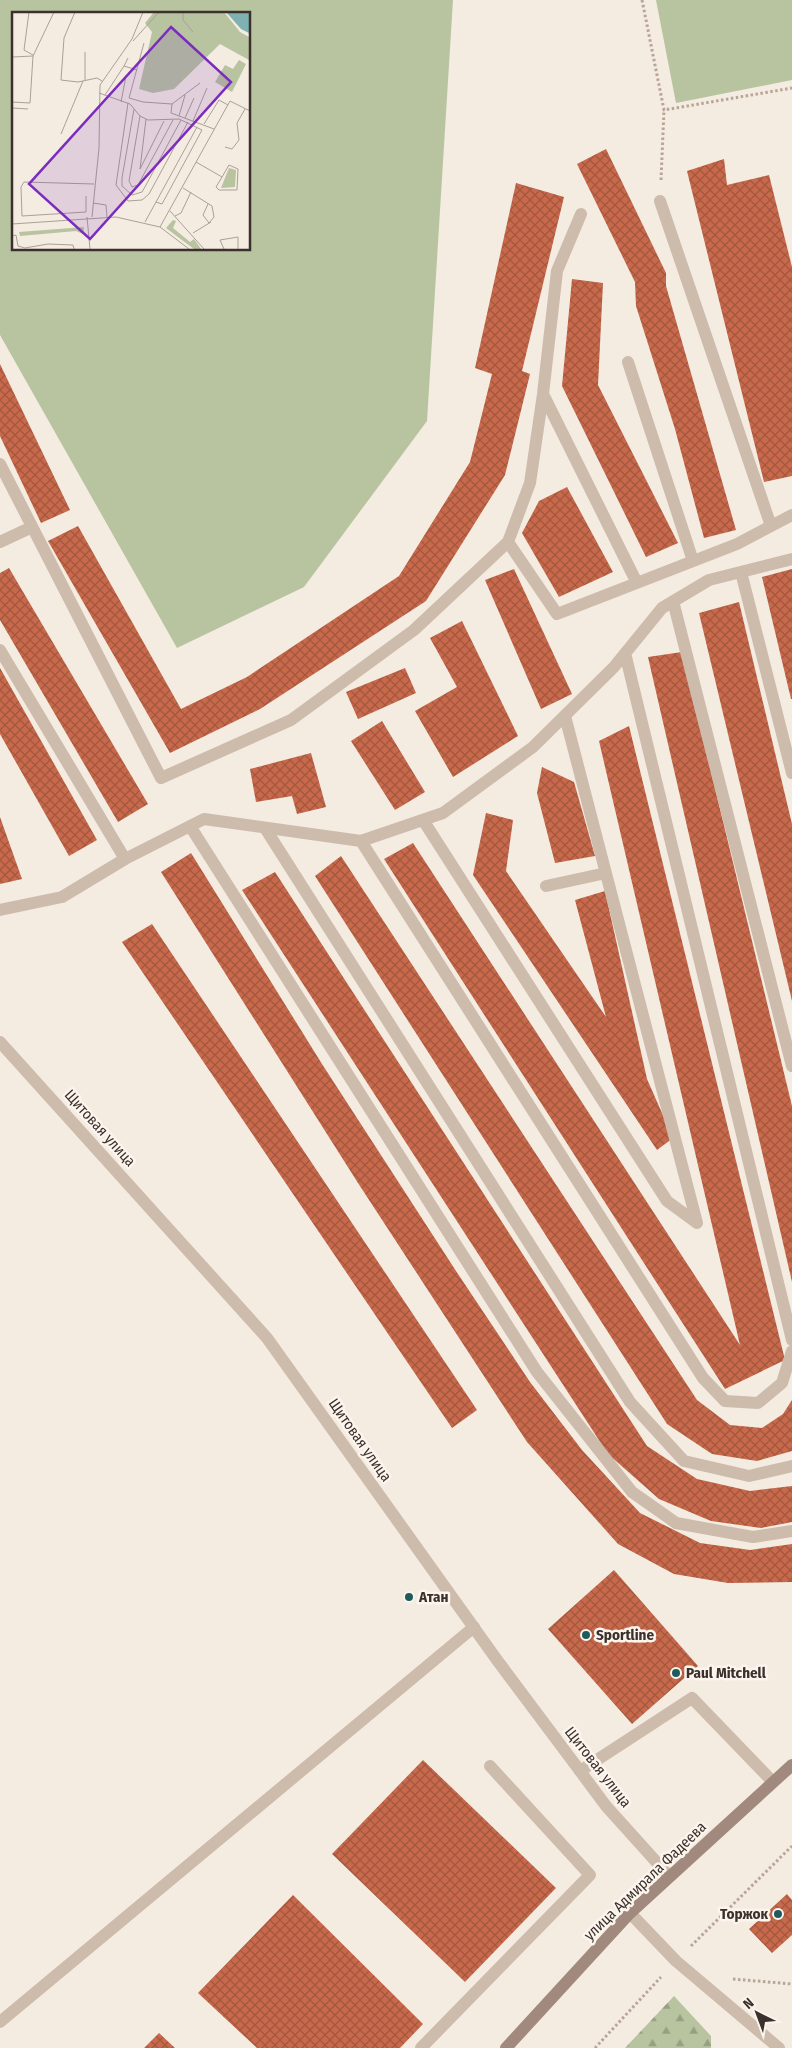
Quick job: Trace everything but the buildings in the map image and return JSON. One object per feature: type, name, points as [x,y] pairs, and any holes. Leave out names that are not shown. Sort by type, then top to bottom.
[{"type":"main road","name":"улица Адмирала Фадеева","points":[[506,2048],[630,1913],[792,1765]]},
{"type":"street","points":[[660,201],[771,526]]},
{"type":"street","points":[[0,464],[161,778],[291,720],[414,630],[508,542],[530,483],[543,394],[557,271],[581,214]]},
{"type":"street","points":[[628,362],[693,561]]},
{"type":"street","points":[[543,394],[637,583]]},
{"type":"street","points":[[508,542],[557,614],[737,544],[792,515]]},
{"type":"street","points":[[0,542],[32,527]]},
{"type":"street","points":[[0,910],[62,898],[125,860],[204,819],[361,841],[443,813],[533,748],[614,667],[662,608],[709,580],[792,560]]},
{"type":"street","points":[[741,572],[792,773]]},
{"type":"street","points":[[673,601],[792,1066]]},
{"type":"street","points":[[0,650],[125,860]]},
{"type":"street","points":[[625,653],[792,1340]]},
{"type":"street","points":[[423,820],[667,1202],[697,1223],[565,716]]},
{"type":"street","points":[[190,826],[537,1372],[632,1492],[676,1523],[753,1537],[792,1530]]},
{"type":"street","points":[[265,828],[630,1402],[684,1460],[749,1476],[792,1466]]},
{"type":"street","points":[[361,841],[703,1378],[725,1401],[758,1403],[782,1383],[792,1351]]},
{"type":"street","points":[[546,886],[606,873]]},
{"type":"street","name":"Щитовая улица","points":[[0,1042],[267,1338],[474,1627],[606,1806],[670,1876]]},
{"type":"street","points":[[0,2022],[474,1627]]},
{"type":"street","points":[[580,1771],[692,1698],[773,1782]]},
{"type":"street","points":[[421,2048],[590,1875],[490,1766]]},
{"type":"street","points":[[630,1913],[676,1961],[779,2048]]},
{"type":"path","points":[[642,0],[664,110],[660,201]]},
{"type":"path","points":[[664,110],[792,88]]},
{"type":"path","points":[[733,1979],[792,1984]]},
{"type":"green space","points":[[0,0],[453,0],[427,421],[304,587],[177,648],[0,335]]},
{"type":"green space","points":[[656,0],[792,0],[792,80],[676,103]]},
{"type":"green space","points":[[674,1996],[711,2036],[711,2048],[625,2048]]},
{"type":"place","name":"Атан","points":[[409,1597]]},
{"type":"place","name":"Sportline","points":[[586,1635]]},
{"type":"place","name":"Paul Mitchell","points":[[676,1673]]},
{"type":"place","name":"Торжок","points":[[778,1914]]}]
